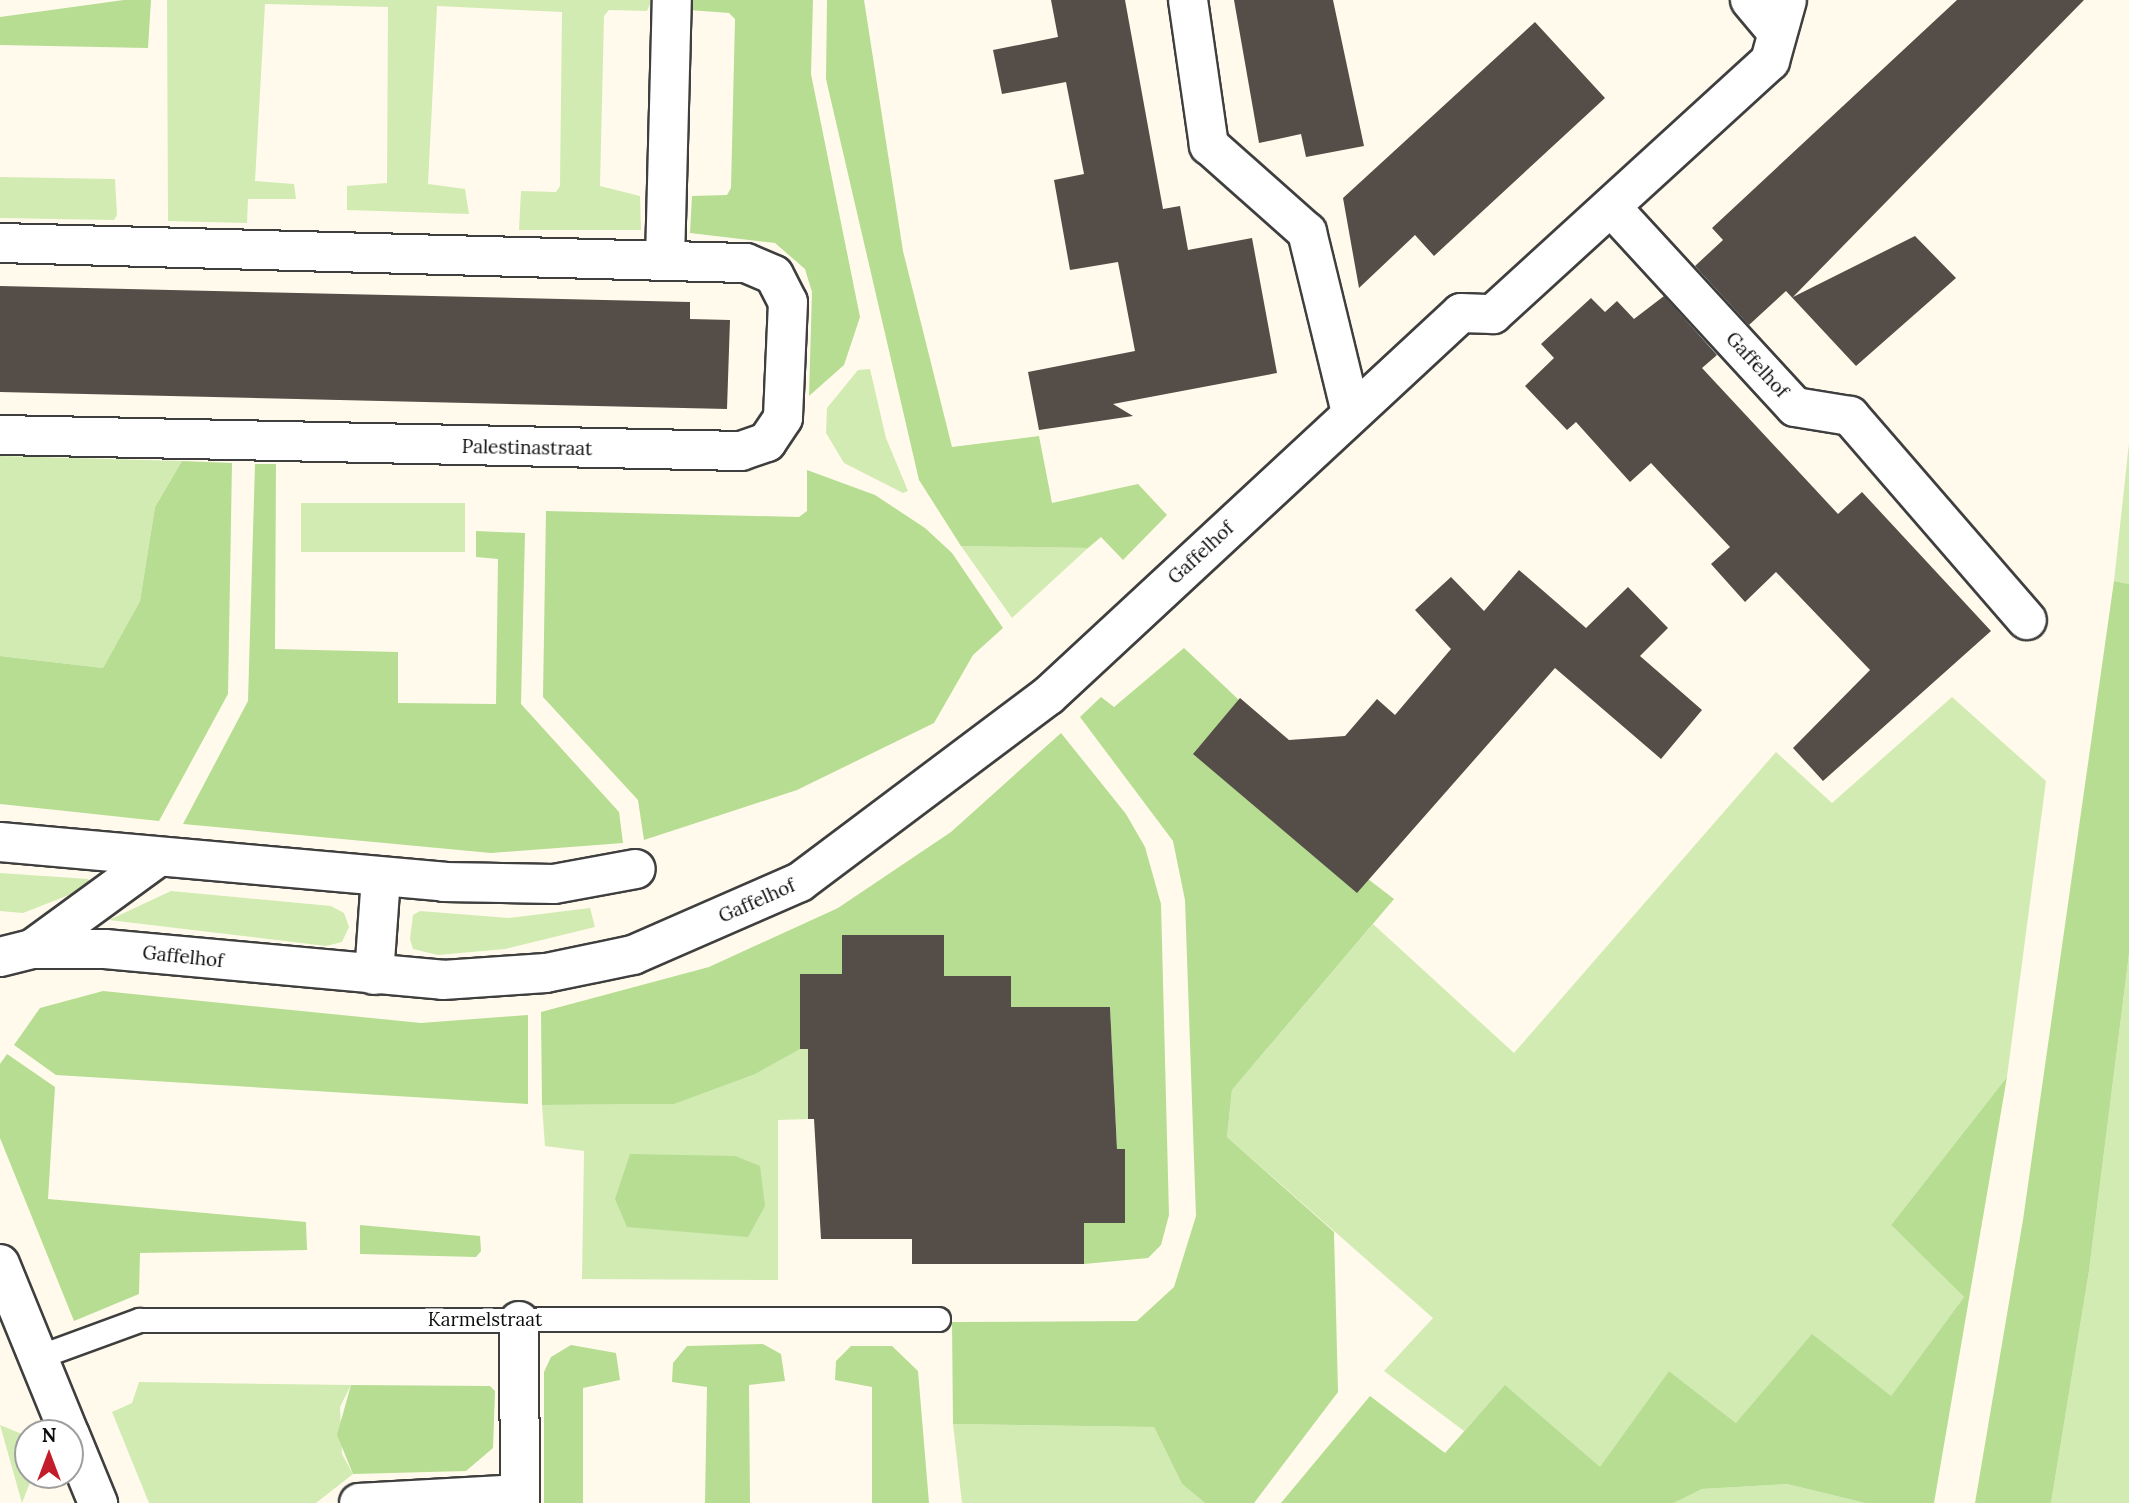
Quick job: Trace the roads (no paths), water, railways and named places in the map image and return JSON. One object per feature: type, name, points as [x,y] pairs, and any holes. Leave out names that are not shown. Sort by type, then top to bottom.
[{"type":"street","points":[[666,260],[672,0]]},
{"type":"street","points":[[1188,0],[1209,145],[1307,232],[1351,413]]},
{"type":"street","name":"Gaffelhof","points":[[16,953],[105,950],[443,980],[533,974],[632,955],[800,882],[1048,696],[1461,313],[1493,314],[1612,208],[1770,61],[1781,15],[1749,0]]},
{"type":"street","name":"Gaffelhof","points":[[1612,208],[1795,407],[1850,416],[2028,620]]},
{"type":"street","name":"Palestinastraat","points":[[0,243],[746,263],[774,275],[788,302],[783,418],[767,442],[741,451],[0,435]]},
{"type":"street","points":[[0,842],[381,877],[554,884],[636,869]]},
{"type":"street","points":[[16,953],[156,858]]},
{"type":"street","points":[[374,975],[381,877]]},
{"type":"street","points":[[0,1264],[64,1419]]},
{"type":"street","points":[[359,1503],[520,1499],[519,1321]]},
{"type":"street","points":[[84,1468],[98,1503]]},
{"type":"lane","name":"Karmelstraat","points":[[38,1357],[139,1320],[938,1319]]}]
